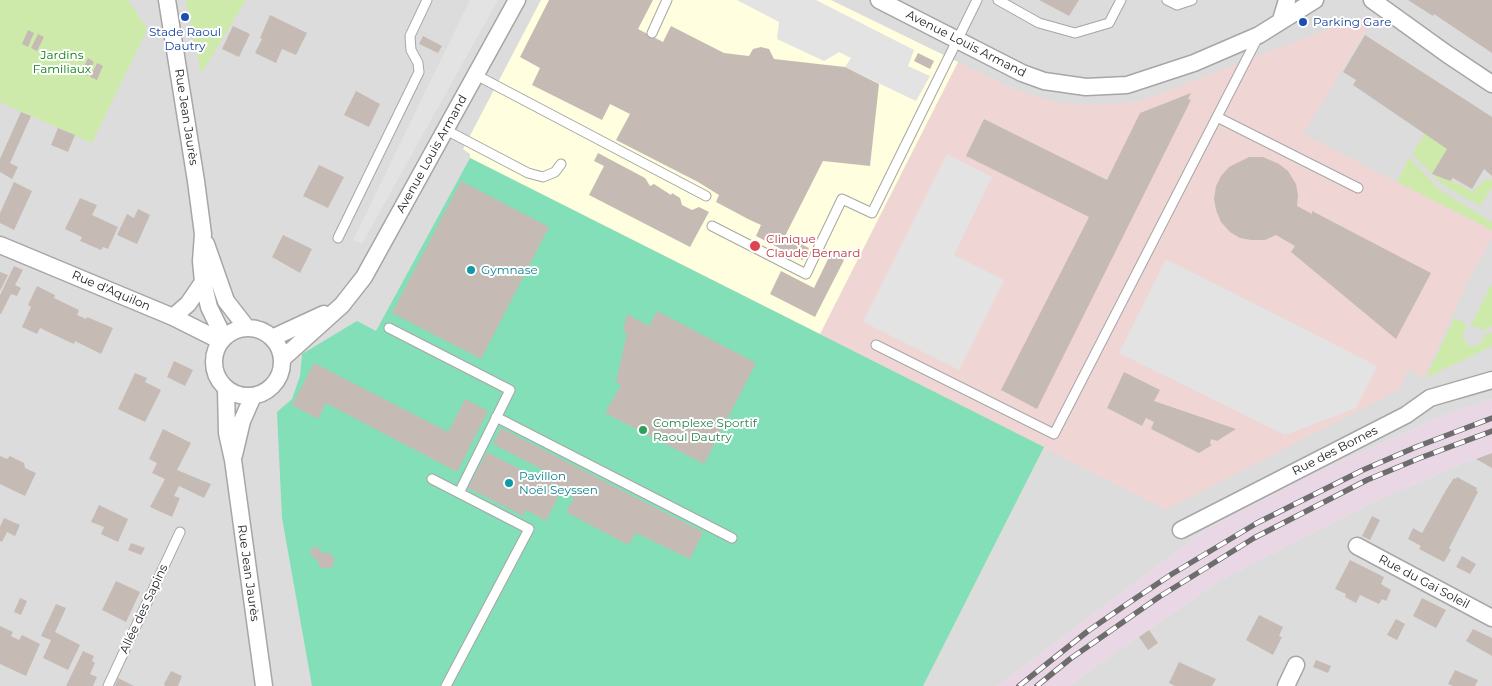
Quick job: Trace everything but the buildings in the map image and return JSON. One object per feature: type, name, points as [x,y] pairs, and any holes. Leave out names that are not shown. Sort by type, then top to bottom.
[{"type":"street","name":"Rue Jean Jaurès","points":[[167,0],[203,234],[226,301],[247,328]]},
{"type":"street","name":"Avenue Louis Armand","points":[[282,358],[342,305],[364,277],[517,0]]},
{"type":"street","name":"Avenue Louis Armand","points":[[879,0],[1022,73],[1044,81],[1086,88],[1127,85],[1194,63],[1259,35],[1315,0]]},
{"type":"street","points":[[1281,20],[1288,0]]},
{"type":"street","points":[[1372,0],[1492,84]]},
{"type":"street","name":"Rue Jean Jaurès","points":[[203,234],[201,261],[203,282],[209,308],[222,340]]},
{"type":"street","name":"Rue d'Aquilon","points":[[0,245],[173,317],[222,340]]},
{"type":"street","points":[[173,317],[188,304],[203,282]]},
{"type":"street","name":"Avenue Louis Armand","points":[[272,338],[342,305]]},
{"type":"street","points":[[247,328],[264,332],[272,338],[282,358],[282,369],[275,383],[263,393],[253,396],[241,396],[226,388],[220,382],[214,366],[217,349],[222,340],[238,330],[247,328]]},
{"type":"street","name":"Rue des Bornes","points":[[1181,530],[1406,415],[1430,398],[1492,380]]},
{"type":"street","name":"Rue Jean Jaurès","points":[[226,388],[226,426],[233,460],[264,686]]},
{"type":"street","name":"Rue Jean Jaurès","points":[[233,460],[242,421],[253,396]]},
{"type":"street","name":"Rue du Gai Soleil","points":[[1357,546],[1492,618]]},
{"type":"street","points":[[1286,686],[1296,665]]},
{"type":"lane","points":[[338,238],[419,72],[418,63],[411,50],[410,36],[427,0]]},
{"type":"lane","points":[[652,33],[667,0]]},
{"type":"lane","points":[[712,226],[806,274],[842,199],[872,213],[978,0]]},
{"type":"lane","points":[[998,0],[1039,23],[1075,33],[1109,23],[1121,0]]},
{"type":"lane","points":[[1167,0],[1177,5],[1192,0]]},
{"type":"lane","points":[[876,345],[1054,434],[1259,35]]},
{"type":"lane","points":[[476,75],[706,196]]},
{"type":"lane","points":[[1217,117],[1358,188]]},
{"type":"lane","points":[[446,130],[528,173],[544,177],[555,172],[561,164]]},
{"type":"lane","points":[[389,328],[510,390],[459,493]]},
{"type":"lane","points":[[496,417],[732,538]]},
{"type":"lane","points":[[432,479],[530,529],[446,686]]},
{"type":"lane","name":"Allée des Sapins","points":[[108,686],[180,532]]},
{"type":"shaded area","points":[[0,0],[1492,0],[1492,399],[1443,416],[1306,477],[1207,529],[998,686],[0,686]]},
{"type":"shaded area","points":[[470,0],[498,0],[362,244],[353,240]]},
{"type":"shaded area","name":"Clinique Claude Bernard","points":[[541,0],[831,0],[958,62],[820,334],[470,158],[470,154],[463,149]]},
{"type":"shaded area","points":[[737,0],[816,0],[914,50],[908,66],[930,76],[916,101],[845,67],[851,58],[839,52],[824,61],[777,39],[779,22]]},
{"type":"shaded area","points":[[1354,19],[1373,19],[1303,134],[1492,230],[1492,239],[1471,275],[1424,377],[1408,369],[1400,389],[1166,510],[820,334],[958,62],[1009,87],[1051,101],[1079,105],[1115,104],[1143,100]]},
{"type":"shaded area","points":[[947,154],[992,177],[954,255],[1004,280],[959,370],[863,322]]},
{"type":"shaded area","points":[[1166,259],[1377,366],[1356,408],[1285,435],[1119,353]]},
{"type":"shaded area","points":[[1492,399],[1492,453],[1461,464],[1373,502],[1217,582],[1069,686],[998,686],[1207,529],[1306,477],[1443,416]]},
{"type":"shaded area","points":[[1492,453],[1492,686],[1069,686],[1217,582],[1373,502],[1461,464]]},
{"type":"green space","name":"Jardins Familiaux","points":[[0,0],[128,0],[146,27],[146,32],[92,143],[0,102]]},
{"type":"green space","points":[[186,0],[246,0],[201,74]]},
{"type":"green space","points":[[1425,134],[1447,149],[1432,174],[1412,154]]},
{"type":"green space","name":"Complexe Sportif Raoul Dautry","points":[[470,158],[1044,447],[923,686],[312,686],[282,518],[277,412],[292,399],[300,376],[302,354],[357,321],[376,331]]},
{"type":"green space","points":[[1409,158],[1441,191],[1492,222],[1492,230],[1397,182]]},
{"type":"green space","points":[[1432,174],[1455,182],[1472,192],[1487,179],[1492,180],[1492,187],[1480,206],[1443,185]]},
{"type":"green space","points":[[1492,283],[1492,326],[1481,331],[1478,326],[1470,327]]},
{"type":"green space","points":[[1454,318],[1466,324],[1463,337],[1466,344],[1472,347],[1477,346],[1483,340],[1484,335],[1492,333],[1492,346],[1426,378]]},
{"type":"railway","points":[[1019,686],[1088,631],[1127,604],[1172,574],[1257,523],[1363,470],[1416,447],[1492,418]]},
{"type":"railway","points":[[1037,686],[1070,659],[1159,597],[1254,538],[1367,480],[1492,431]]},
{"type":"place","name":"Stade Raoul Dautry","points":[[185,17]]},
{"type":"place","name":"Parking Gare","points":[[1303,22]]},
{"type":"place","name":"Clinique Claude Bernard","points":[[755,246]]},
{"type":"place","name":"Gymnase","points":[[471,270]]},
{"type":"place","name":"Complexe Sportif Raoul Dautry","points":[[643,430]]},
{"type":"place","name":"Pavillon Noël Seyssen","points":[[509,483]]}]
